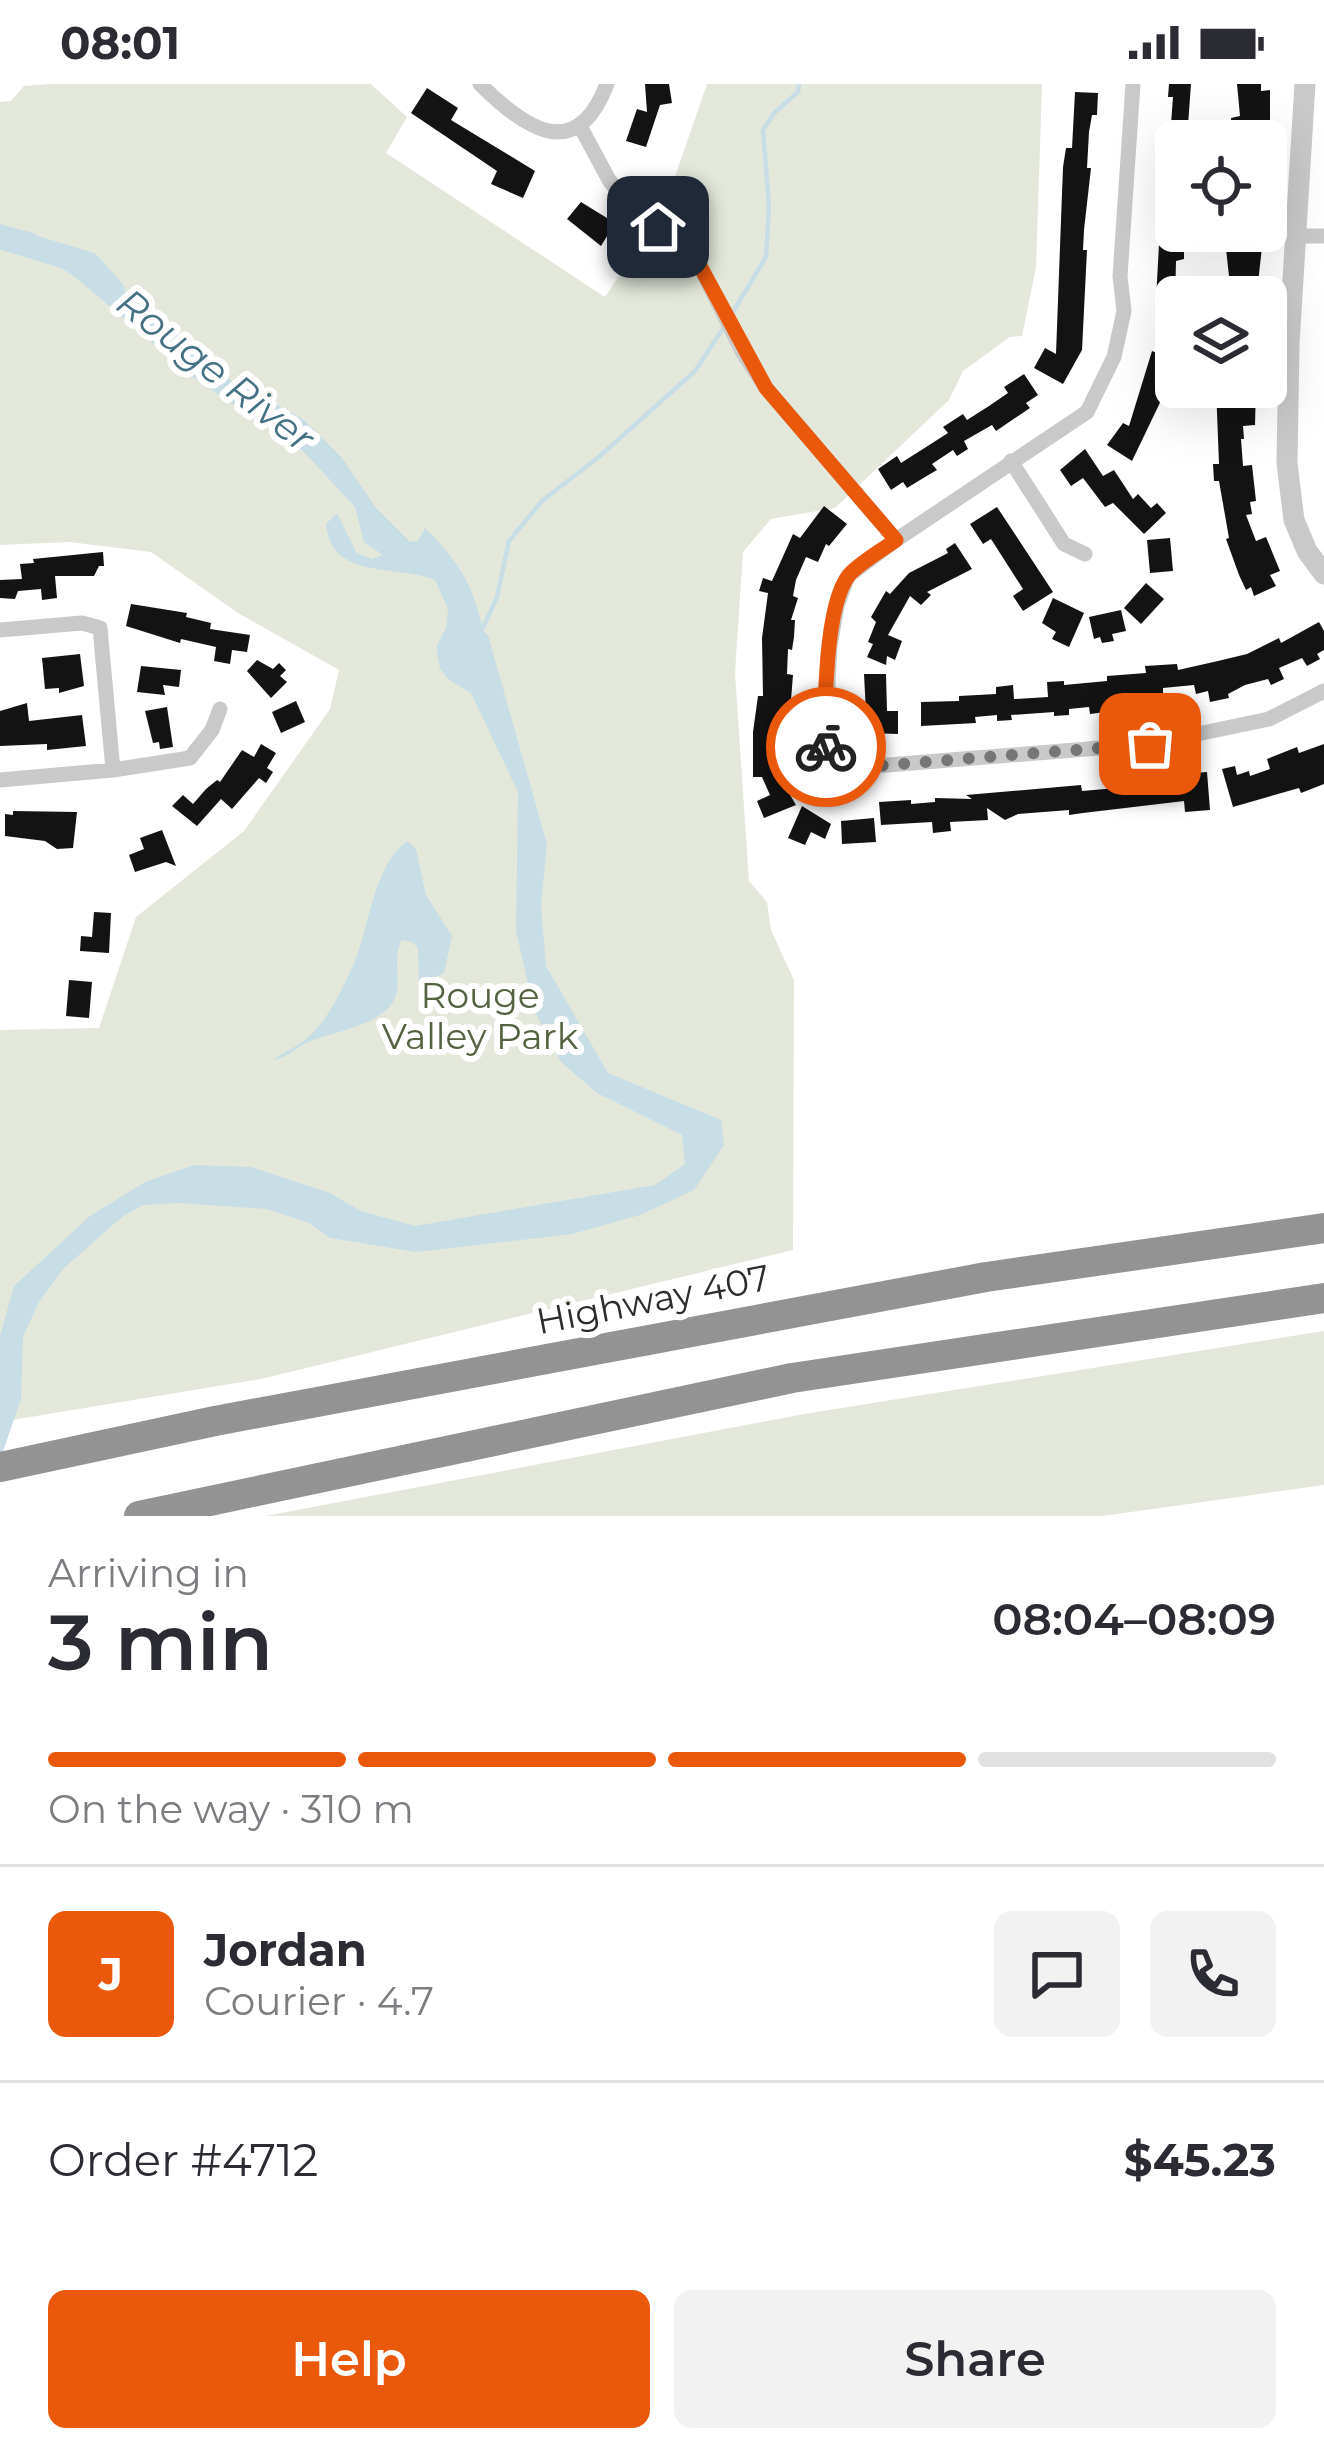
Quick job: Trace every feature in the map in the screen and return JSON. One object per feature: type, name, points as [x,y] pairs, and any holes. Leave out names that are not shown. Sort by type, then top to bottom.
[{"type":"highway","name":"Highway 407","points":[[0,1467],[214,1421],[986,1277],[1324,1228]]},
{"type":"highway","points":[[139,1516],[792,1378],[1324,1298]]},
{"type":"street","points":[[480,84],[527,125],[559,132],[580,126],[594,113],[607,84]]},
{"type":"street","points":[[1133,84],[1120,276],[1124,311],[1114,357],[1087,412],[848,577],[837,605],[825,745],[834,760],[863,767],[1150,744],[1269,719],[1324,691]]},
{"type":"street","points":[[1305,84],[1290,323],[1287,463],[1294,520],[1324,574]]},
{"type":"street","points":[[580,126],[609,180],[628,204],[694,255],[766,388],[896,540]]},
{"type":"street","points":[[1298,236],[1324,236]]},
{"type":"street","points":[[1011,461],[1064,544],[1085,554]]},
{"type":"street","points":[[0,630],[82,622],[100,628],[113,770]]},
{"type":"street","points":[[0,780],[190,758],[212,730],[220,709]]},
{"type":"green space","name":"Rouge Valley Park","points":[[371,84],[407,117],[386,153],[605,297],[663,211],[707,84],[1042,84],[1036,268],[1022,336],[1010,337],[963,371],[949,400],[835,508],[771,519],[743,552],[735,673],[749,881],[767,902],[771,930],[794,980],[793,1250],[261,1379],[0,1422],[0,1030],[99,1028],[136,917],[244,831],[330,709],[339,670],[238,613],[151,552],[69,542],[0,545],[0,102],[11,101],[24,86]]},
{"type":"green space","points":[[1324,1331],[1324,1485],[1103,1516],[265,1516],[804,1414]]},
{"type":"water","points":[[0,224],[33,233],[115,280],[131,304],[168,325],[227,378],[303,419],[342,458],[376,508],[409,541],[417,542],[425,528],[447,552],[470,588],[488,635],[547,844],[541,906],[546,966],[608,1073],[721,1120],[724,1145],[694,1190],[640,1215],[572,1234],[416,1252],[330,1238],[309,1223],[267,1209],[143,1205],[122,1217],[63,1269],[39,1302],[23,1337],[21,1399],[0,1460],[0,1336],[14,1286],[90,1216],[145,1182],[194,1165],[251,1167],[330,1193],[361,1211],[415,1226],[655,1185],[685,1164],[682,1135],[597,1093],[561,1062],[534,1010],[516,931],[518,792],[471,693],[440,669],[436,647],[446,628],[448,609],[435,580],[368,567],[340,555],[326,524],[337,513],[357,553],[372,559],[383,555],[364,542],[355,507],[304,452],[194,378],[75,277],[39,254],[0,246]]},
{"type":"water","points":[[407,841],[416,849],[426,895],[452,936],[444,973],[419,985],[418,948],[402,940],[396,995],[390,1006],[370,1021],[273,1060],[313,1033],[334,1004],[355,961],[380,881]]},
{"type":"building","points":[[645,84],[669,84],[672,103],[660,105],[646,147],[626,141],[637,109],[647,112]]},
{"type":"building","points":[[1169,84],[1191,84],[1188,120],[1171,120],[1173,97],[1168,97]]},
{"type":"building","points":[[1237,84],[1261,84],[1261,91],[1270,90],[1270,120],[1231,120],[1240,116]]},
{"type":"building","points":[[427,88],[458,108],[451,120],[535,171],[523,198],[491,184],[497,171],[411,113]]},
{"type":"building","points":[[1075,92],[1098,93],[1097,115],[1092,115],[1089,132],[1082,350],[1063,384],[1034,368],[1045,348],[1056,354],[1063,167],[1066,148],[1072,148]]},
{"type":"building","points":[[581,202],[615,223],[601,246],[567,219]]},
{"type":"building","points":[[1159,252],[1184,252],[1184,259],[1176,261],[1176,276],[1157,276]]},
{"type":"building","points":[[1226,252],[1261,252],[1259,276],[1229,276]]},
{"type":"building","points":[[1152,351],[1157,408],[1132,461],[1107,445],[1123,423],[1129,426]]},
{"type":"building","points":[[1024,374],[1038,395],[1026,403],[1030,408],[996,431],[992,425],[964,441],[968,449],[957,456],[953,450],[932,464],[937,470],[907,488],[903,482],[891,490],[878,469],[897,456],[901,463],[948,433],[943,427],[989,406],[1008,393],[1004,387]]},
{"type":"building","points":[[1217,408],[1255,408],[1255,425],[1243,426],[1241,439],[1243,466],[1252,465],[1256,501],[1250,502],[1252,514],[1246,515],[1256,541],[1266,537],[1280,571],[1270,575],[1276,586],[1254,596],[1251,587],[1246,590],[1226,539],[1219,481],[1214,481],[1213,464],[1219,464]]},
{"type":"building","points":[[1085,449],[1103,476],[1114,470],[1133,499],[1138,494],[1151,508],[1157,503],[1166,513],[1144,534],[1113,503],[1105,507],[1083,478],[1071,486],[1060,470]]},
{"type":"building","points":[[824,506],[847,524],[826,544],[818,562],[806,557],[796,580],[794,637],[792,650],[788,649],[787,674],[793,675],[789,725],[777,725],[776,771],[796,805],[764,818],[757,801],[770,795],[762,777],[753,777],[753,732],[758,696],[763,696],[762,638],[768,593],[759,591],[763,578],[772,581],[793,534],[800,538]]},
{"type":"building","points":[[997,507],[1053,592],[1023,611],[1013,596],[1023,589],[991,539],[983,544],[970,524]]},
{"type":"building","points":[[1170,538],[1173,571],[1150,573],[1147,540]]},
{"type":"building","points":[[955,543],[972,569],[927,592],[931,595],[921,605],[910,596],[888,635],[902,641],[895,660],[887,656],[886,665],[867,657],[876,622],[871,617],[886,591],[890,594],[909,573],[948,553],[946,549]]},
{"type":"building","points":[[103,552],[104,566],[94,576],[55,576],[57,598],[42,600],[41,589],[18,591],[15,599],[0,598],[0,580],[22,579],[20,564]]},
{"type":"building","points":[[1146,583],[1164,599],[1141,624],[1124,608]]},
{"type":"building","points":[[1053,598],[1084,613],[1069,647],[1052,639],[1056,632],[1042,623]]},
{"type":"building","points":[[131,604],[187,613],[186,617],[211,623],[210,629],[250,635],[247,652],[232,650],[230,664],[214,661],[216,647],[181,639],[180,643],[126,626]]},
{"type":"building","points":[[1121,610],[1126,631],[1112,634],[1114,641],[1094,639],[1089,617]]},
{"type":"building","points":[[1319,622],[1324,631],[1324,650],[1317,654],[1320,659],[1307,666],[1302,658],[1279,668],[1284,679],[1271,685],[1268,679],[1245,685],[1228,694],[1229,698],[1210,702],[1208,691],[1196,694],[1194,685],[1163,688],[1163,695],[1125,698],[1125,704],[1105,706],[1106,712],[1090,714],[1089,707],[1069,709],[1069,715],[1011,715],[1012,720],[997,721],[997,715],[975,717],[976,723],[921,726],[921,702],[959,701],[959,696],[996,694],[996,687],[1013,685],[1014,699],[1048,697],[1047,682],[1107,681],[1107,676],[1146,673],[1145,666],[1177,664],[1178,670],[1247,654],[1279,638],[1281,643]]},
{"type":"building","points":[[80,654],[84,686],[59,693],[59,688],[45,689],[42,658]]},
{"type":"building","points":[[257,660],[273,669],[279,663],[286,670],[280,676],[287,682],[271,698],[247,671]]},
{"type":"building","points":[[141,666],[181,670],[179,687],[163,685],[165,695],[137,692]]},
{"type":"building","points":[[864,674],[886,674],[887,711],[898,711],[898,734],[867,733]]},
{"type":"building","points":[[296,701],[305,722],[281,733],[272,712]]},
{"type":"building","points":[[27,703],[29,721],[82,715],[86,746],[47,750],[47,744],[0,746],[0,711]]},
{"type":"building","points":[[167,707],[173,747],[160,749],[159,742],[153,743],[145,711]]},
{"type":"building","points":[[261,744],[276,753],[267,768],[273,772],[266,783],[259,778],[232,809],[221,799],[197,826],[172,806],[183,795],[193,804],[220,782],[242,750],[254,757]]},
{"type":"building","points":[[1324,744],[1324,784],[1233,807],[1222,769],[1235,766],[1237,775],[1249,771],[1250,776],[1270,769],[1267,759],[1297,747],[1299,753]]},
{"type":"building","points":[[1207,772],[1210,810],[1185,812],[1184,801],[1069,815],[1069,810],[1018,814],[1005,820],[987,808],[988,820],[950,822],[951,831],[933,833],[932,822],[881,825],[879,802],[972,799],[966,795],[1081,785],[1082,791],[1172,778],[1174,786],[1195,784],[1195,773]]},
{"type":"building","points":[[802,806],[831,824],[825,839],[811,832],[805,845],[788,838]]},
{"type":"building","points":[[13,811],[77,812],[73,848],[57,849],[45,841],[5,836],[5,814],[13,815]]},
{"type":"building","points":[[874,818],[876,842],[842,844],[841,821]]},
{"type":"building","points":[[162,830],[176,866],[166,862],[135,872],[129,855],[144,849],[140,838]]},
{"type":"building","points":[[94,912],[111,913],[109,953],[80,951],[81,936],[92,937]]},
{"type":"building","points":[[69,980],[92,982],[89,1018],[66,1016]]},
{"type":"waterway","points":[[730,317],[766,257],[769,206],[763,130],[798,92],[799,84]]},
{"type":"waterway","name":"Rouge River","points":[[0,237],[89,264],[113,291]]},
{"type":"waterway","points":[[483,628],[497,597],[509,541],[542,501],[695,371],[724,327]]},
{"type":"way so far","points":[[826,747],[834,760],[863,767],[1150,744]]},
{"type":"route","points":[[658,227],[694,255],[766,388],[896,540],[848,577],[837,605],[830,646],[826,747]]}]
